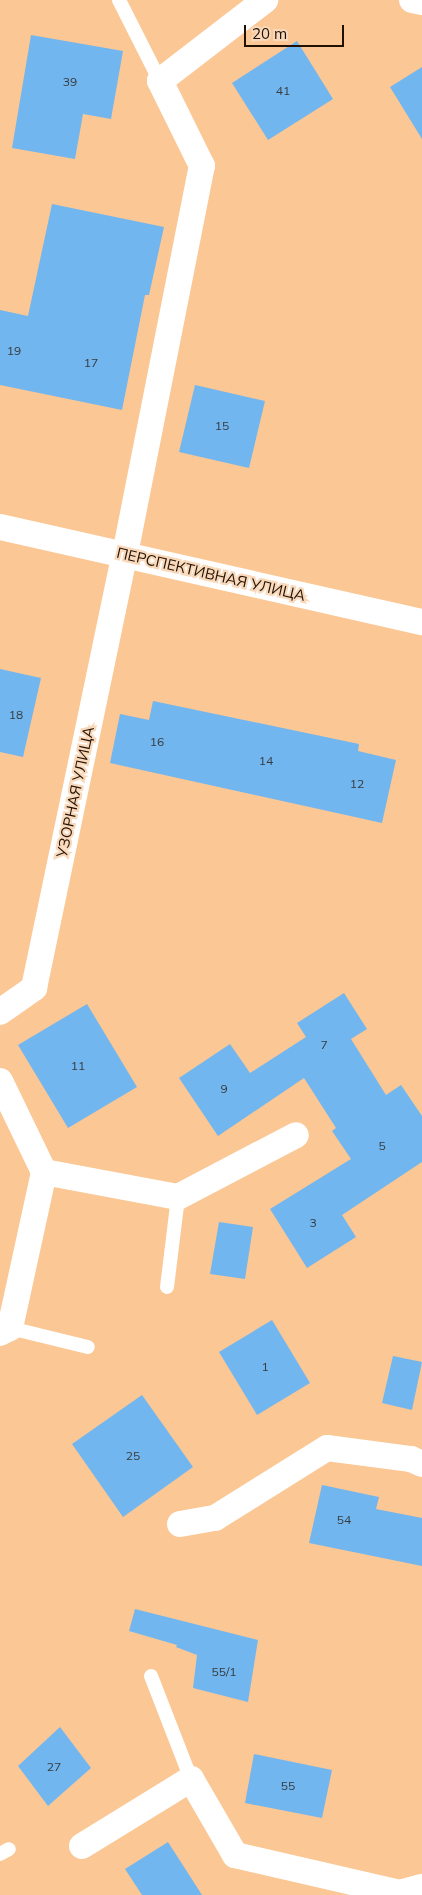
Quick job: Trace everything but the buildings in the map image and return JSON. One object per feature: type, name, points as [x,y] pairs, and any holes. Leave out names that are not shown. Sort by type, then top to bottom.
[{"type":"street","points":[[160,81],[265,0]]},
{"type":"street","points":[[412,0],[422,2]]},
{"type":"street","name":"УЗОРНАЯ УЛИЦА","points":[[0,1012],[34,988],[125,554],[202,166],[160,81]]},
{"type":"street","name":"ПЕРСПЕКТИВНАЯ УЛИЦА","points":[[0,527],[422,622]]},
{"type":"street","points":[[0,1080],[44,1172],[5,1331]]},
{"type":"street","points":[[44,1172],[178,1197],[296,1135]]},
{"type":"street","points":[[180,1524],[215,1518],[328,1448],[411,1459],[422,1464]]},
{"type":"street","points":[[82,1846],[191,1779],[235,1855],[399,1893],[422,1887]]},
{"type":"lane","points":[[119,0],[160,81]]},
{"type":"lane","points":[[167,1287],[178,1197]]},
{"type":"lane","points":[[5,1331],[88,1347]]},
{"type":"lane","points":[[151,1676],[191,1779]]}]
